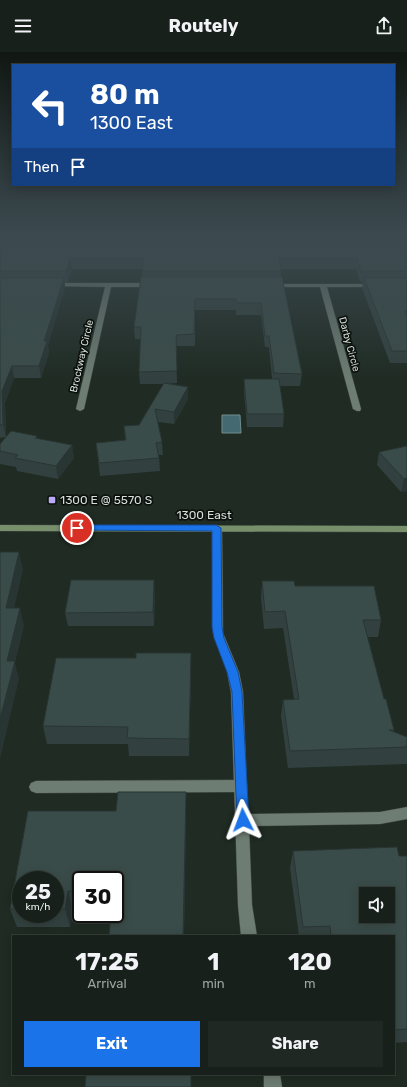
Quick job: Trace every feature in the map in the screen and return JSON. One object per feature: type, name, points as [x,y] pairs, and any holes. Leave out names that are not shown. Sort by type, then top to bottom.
[{"type":"main road","name":"1300 East","points":[[0,528],[407,528]]},
{"type":"street","points":[[46,285],[164,285]]},
{"type":"street","name":"Brockway Circle","points":[[80,409],[108,285]]},
{"type":"street","points":[[267,285],[384,285]]},
{"type":"street","name":"Darby Circle","points":[[323,285],[357,409]]},
{"type":"street","points":[[216,528],[217,627],[219,638],[233,672],[237,692],[245,905],[249,935]]},
{"type":"street","points":[[36,787],[241,786]]},
{"type":"street","points":[[243,820],[380,818],[407,812]]},
{"type":"street","points":[[272,1075],[274,1087]]},
{"type":"water","points":[[222,415],[240,415],[241,433],[222,433]]},
{"type":"building","points":[[0,283],[62,283],[44,341],[47,341],[39,366],[12,366],[2,391],[3,425],[0,425]]},
{"type":"building","points":[[140,283],[283,283],[302,374],[274,373],[269,336],[265,336],[261,303],[236,303],[236,299],[195,299],[194,334],[176,335],[177,371],[139,372],[141,327],[134,327]]},
{"type":"building","points":[[366,283],[407,283],[407,311],[405,311],[407,316],[407,351],[392,351]]},
{"type":"building","points":[[244,379],[279,379],[284,414],[247,414]]},
{"type":"building","points":[[164,383],[188,387],[174,412],[155,409],[162,442],[156,443],[159,458],[99,463],[96,443],[126,440],[124,426],[139,425]]},
{"type":"building","points":[[11,431],[37,436],[35,438],[72,445],[56,466],[15,458],[18,455],[0,451],[0,444]]},
{"type":"building","points":[[407,446],[407,478],[404,479],[379,452]]},
{"type":"building","points":[[0,552],[19,552],[6,608],[20,608],[7,661],[15,661],[0,719]]},
{"type":"building","points":[[71,580],[154,580],[153,612],[65,613]]},
{"type":"building","points":[[262,581],[294,581],[295,586],[374,586],[381,620],[363,620],[384,699],[386,699],[394,730],[389,730],[407,737],[407,747],[290,751],[283,700],[299,699],[285,611],[265,612]]},
{"type":"building","points":[[136,653],[191,653],[189,739],[127,738],[128,727],[43,726],[56,658],[136,658]]},
{"type":"building","points":[[118,792],[186,792],[183,935],[109,935],[110,923],[124,923],[124,871],[72,871],[72,891],[68,891],[64,909],[64,871],[17,871],[28,811],[116,811]]},
{"type":"building","points":[[397,847],[399,856],[407,856],[407,1029],[395,1030],[395,935],[331,935],[330,926],[303,927],[293,851]]},
{"type":"building","points":[[12,898],[12,909],[10,909]]},
{"type":"building","points":[[86,1075],[191,1075],[191,1087],[85,1087]]},
{"type":"place","name":"1300 E @ 5570 S","points":[[52,500]]},
{"type":"route","points":[[77,528],[216,528],[217,627],[221,645],[233,672],[237,692],[243,820]]}]
